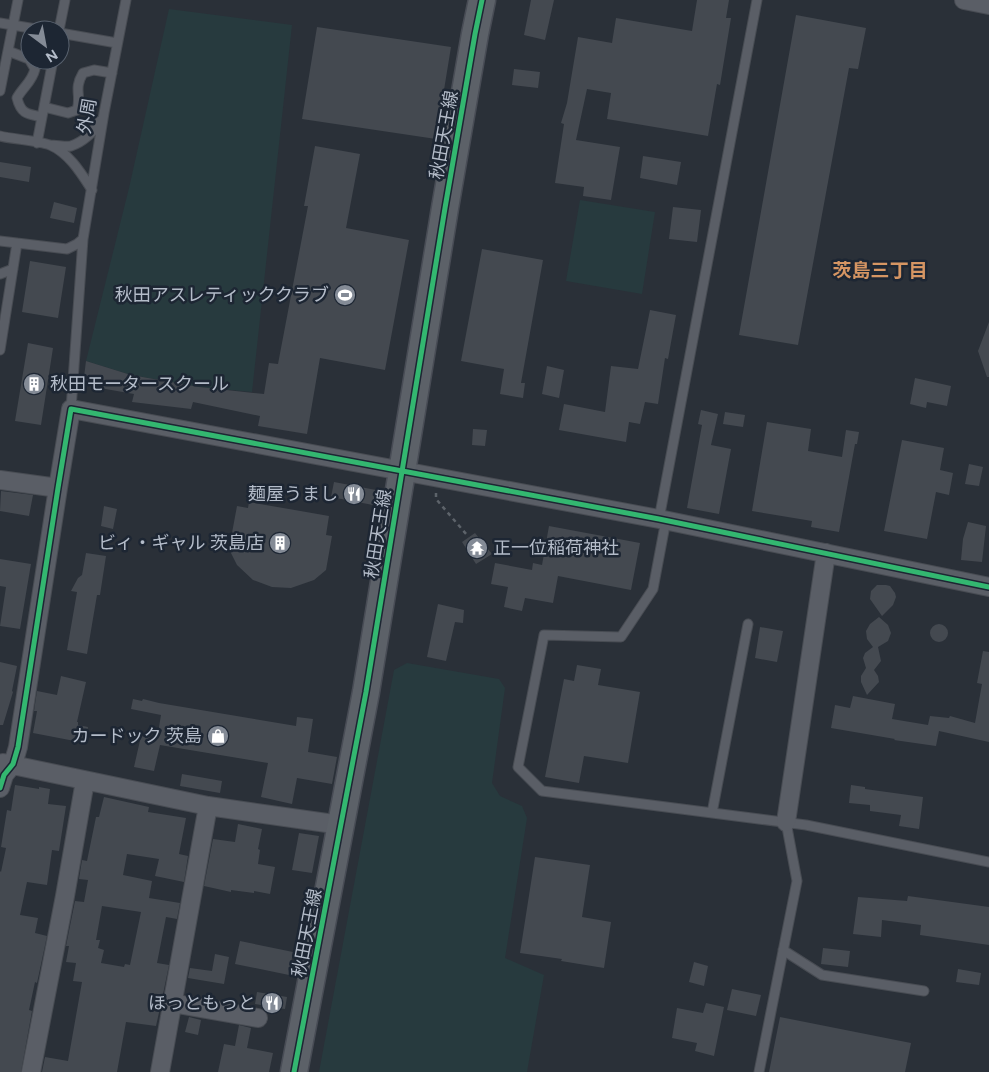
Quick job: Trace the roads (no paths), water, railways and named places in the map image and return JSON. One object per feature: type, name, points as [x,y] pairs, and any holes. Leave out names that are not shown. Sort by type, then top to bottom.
[{"type":"main road","name":"秋田天王線","points":[[294,1072],[366,692],[482,0]]},
{"type":"street","points":[[964,0],[989,5]]},
{"type":"street","points":[[0,788],[7,763],[18,747],[71,409],[662,520],[989,587]]},
{"type":"street","points":[[0,480],[58,488]]},
{"type":"street","points":[[786,822],[826,553]]},
{"type":"street","points":[[7,763],[208,806],[341,825]]},
{"type":"street","points":[[31,1072],[85,781]]},
{"type":"street","points":[[160,1072],[208,806]]},
{"type":"street","points":[[172,1003],[258,1018]]},
{"type":"lane","points":[[0,90],[18,0]]},
{"type":"lane","points":[[62,20],[65,0]]},
{"type":"lane","name":"外周","points":[[71,409],[83,239],[104,113],[126,0]]},
{"type":"lane","points":[[757,0],[662,520],[653,589],[621,638],[544,634],[518,767],[542,791],[786,822],[989,862]]},
{"type":"lane","points":[[0,23],[20,26]]},
{"type":"lane","points":[[70,34],[118,43]]},
{"type":"lane","points":[[8,51],[29,59],[35,69],[33,78],[17,98],[19,107],[26,114],[43,112],[68,113],[77,110],[79,103],[77,83],[83,73],[94,70],[112,73]]},
{"type":"lane","points":[[36,143],[51,70]]},
{"type":"lane","points":[[0,136],[50,145],[71,146],[95,130],[104,113]]},
{"type":"lane","points":[[50,145],[80,170],[92,190]]},
{"type":"lane","points":[[0,241],[67,249],[83,239]]},
{"type":"lane","points":[[0,350],[2,319],[17,243]]},
{"type":"lane","points":[[0,274],[13,269]]},
{"type":"lane","points":[[712,813],[748,624]]},
{"type":"lane","points":[[759,1072],[797,881],[786,822]]},
{"type":"lane","points":[[783,950],[822,975],[924,991]]},
{"type":"place","name":"秋田アスレティッククラブ","points":[[345,295]]},
{"type":"place","name":"秋田モータースクール","points":[[34,384]]},
{"type":"place","name":"麺屋うまし","points":[[354,494]]},
{"type":"place","name":"ビィ・ギャル 茨島店","points":[[280,543]]},
{"type":"place","name":"正一位稲荷神社","points":[[477,548]]},
{"type":"place","name":"カードック 茨島","points":[[218,736]]},
{"type":"place","name":"ほっともっと","points":[[272,1003]]},
{"type":"district","name":"茨島三丁目","points":[[880,270]]}]
